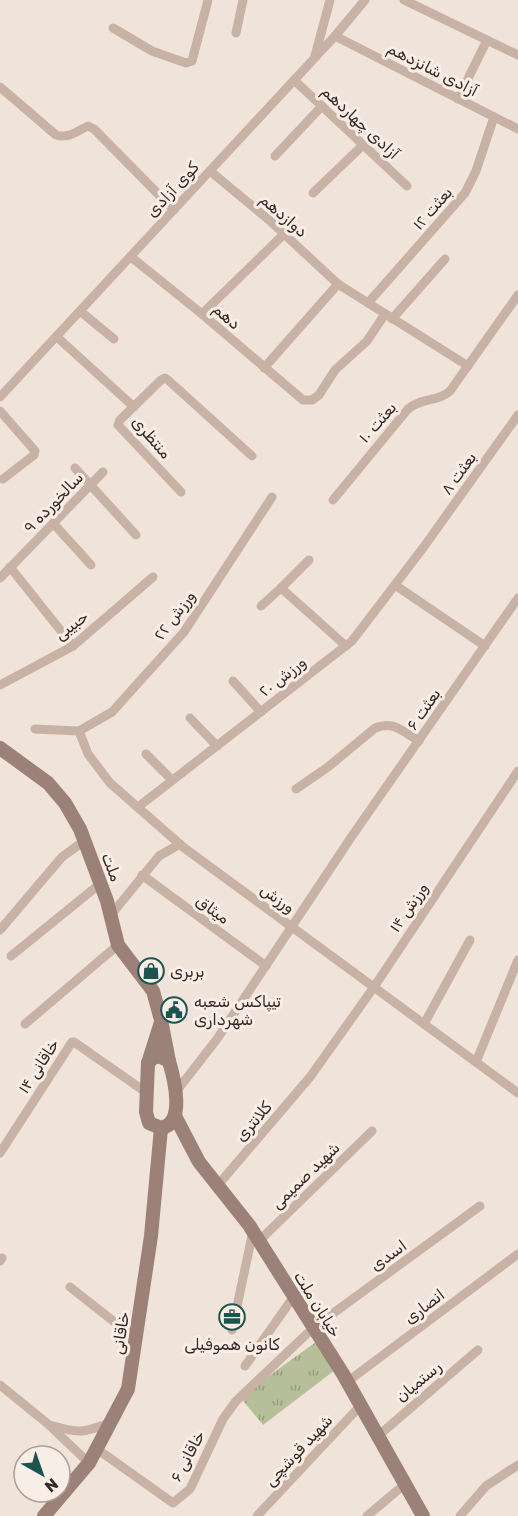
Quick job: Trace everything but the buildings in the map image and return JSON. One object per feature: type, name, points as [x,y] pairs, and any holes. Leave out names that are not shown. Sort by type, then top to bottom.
[{"type":"main road","name":"ملت","points":[[0,748],[48,783],[65,803],[80,829],[101,883],[118,945],[153,991],[175,1093],[176,1116]]},
{"type":"main road","points":[[161,1020],[148,1063],[148,1120],[152,1126],[160,1128],[170,1125],[176,1116]]},
{"type":"main road","points":[[148,1063],[159,1056],[168,1060]]},
{"type":"main road","name":"خیابان ملت","points":[[176,1116],[199,1162],[256,1236],[314,1328],[361,1405],[423,1516]]},
{"type":"main road","name":"خاقانی","points":[[44,1516],[89,1463],[128,1389],[151,1236],[160,1128]]},
{"type":"street","points":[[113,28],[152,51],[186,63],[192,61],[194,57],[208,0]]},
{"type":"street","points":[[236,33],[243,0]]},
{"type":"street","points":[[314,58],[330,0]]},
{"type":"street","name":"کوی آزادی","points":[[0,397],[294,80],[365,0]]},
{"type":"street","points":[[404,0],[518,55]]},
{"type":"street","name":"آزادی شانزدهم","points":[[334,36],[518,129]]},
{"type":"street","points":[[458,99],[487,40]]},
{"type":"street","name":"آزادی چهاردهم","points":[[294,80],[407,186]]},
{"type":"street","points":[[0,87],[56,135],[68,136],[88,126],[94,129],[174,210]]},
{"type":"street","points":[[275,156],[322,106]]},
{"type":"street","name":"بعثت ۱۲","points":[[368,303],[465,194],[476,171],[494,117]]},
{"type":"street","points":[[313,193],[363,145]]},
{"type":"street","name":"دوازدهم","points":[[210,171],[338,284],[468,366]]},
{"type":"street","points":[[202,314],[284,234]]},
{"type":"street","name":"دهم","points":[[130,257],[202,314],[303,400],[312,400],[319,395],[335,370],[389,317]]},
{"type":"street","points":[[389,317],[445,259]]},
{"type":"street","points":[[264,368],[338,284]]},
{"type":"street","name":"بعثت ۱۰","points":[[333,500],[408,408],[420,401],[444,396],[518,295]]},
{"type":"street","points":[[80,311],[114,339]]},
{"type":"street","points":[[57,337],[134,407]]},
{"type":"street","name":"منتظری","points":[[181,492],[118,425],[120,420],[165,378],[252,456]]},
{"type":"street","points":[[0,411],[35,451],[34,455],[3,479]]},
{"type":"street","name":"بعثت ٨","points":[[423,548],[518,415]]},
{"type":"street","points":[[75,468],[136,535]]},
{"type":"street","name":"سالخورده ۹","points":[[0,578],[103,472]]},
{"type":"street","name":"ورزش ۲۲","points":[[79,731],[112,712],[184,632],[272,497]]},
{"type":"street","points":[[53,523],[91,565]]},
{"type":"street","name":"ورزش ۲۰","points":[[138,807],[352,641],[423,548]]},
{"type":"street","points":[[261,606],[309,560]]},
{"type":"street","points":[[10,567],[73,646]]},
{"type":"street","name":"حبیبی","points":[[0,685],[73,646],[153,577]]},
{"type":"street","points":[[395,585],[485,646]]},
{"type":"street","points":[[281,588],[346,646]]},
{"type":"street","name":"بعثت ۶","points":[[175,1093],[218,1039],[352,836],[518,598]]},
{"type":"street","points":[[232,681],[261,712]]},
{"type":"street","points":[[190,718],[217,746]]},
{"type":"street","points":[[296,789],[328,767],[375,728],[391,724],[419,741]]},
{"type":"street","points":[[35,729],[79,731]]},
{"type":"street","name":"ورزش","points":[[79,731],[88,754],[110,783],[180,844],[518,1093]]},
{"type":"street","points":[[146,754],[172,780]]},
{"type":"street","name":"ورزش ۱۴","points":[[310,1077],[374,987],[518,771]]},
{"type":"street","points":[[0,930],[62,857],[84,842]]},
{"type":"street","points":[[111,915],[159,856],[180,844]]},
{"type":"street","name":"میثاق","points":[[142,875],[266,966]]},
{"type":"street","points":[[11,956],[101,883]]},
{"type":"street","points":[[424,1024],[470,940]]},
{"type":"street","points":[[25,1024],[118,945]]},
{"type":"street","points":[[476,1062],[518,960]]},
{"type":"street","name":"خاقانی ۱۴","points":[[0,1153],[72,1042],[147,1094]]},
{"type":"street","name":"کلانتری","points":[[218,1185],[310,1077]]},
{"type":"street","name":"شهید صمیمی","points":[[256,1236],[372,1131]]},
{"type":"street","name":"اسدی","points":[[236,1401],[314,1328],[480,1206]]},
{"type":"street","points":[[232,1330],[256,1236]]},
{"type":"street","name":"انصاری","points":[[347,1382],[518,1254]]},
{"type":"street","points":[[70,1287],[136,1339]]},
{"type":"street","points":[[245,1366],[294,1296]]},
{"type":"street","name":"رستمیان","points":[[378,1436],[478,1350]]},
{"type":"street","points":[[0,1385],[48,1424],[89,1463]]},
{"type":"street","name":"خاقانی ۶","points":[[97,1449],[173,1503],[190,1489],[223,1419],[236,1401]]},
{"type":"street","name":"شهید قوشچی","points":[[257,1516],[361,1405]]},
{"type":"street","points":[[48,1424],[75,1432],[112,1422]]},
{"type":"street","points":[[460,1516],[486,1485],[518,1465]]},
{"type":"street","points":[[367,1516],[405,1484]]},
{"type":"green space","points":[[316,1342],[335,1370],[263,1425],[240,1397]]},
{"type":"place","name":"بربری","points":[[151,971]]},
{"type":"place","name":"تیپاکس شعبه شهرداری","points":[[174,1010]]},
{"type":"place","name":"کانون هموفیلی","points":[[232,1317]]}]
